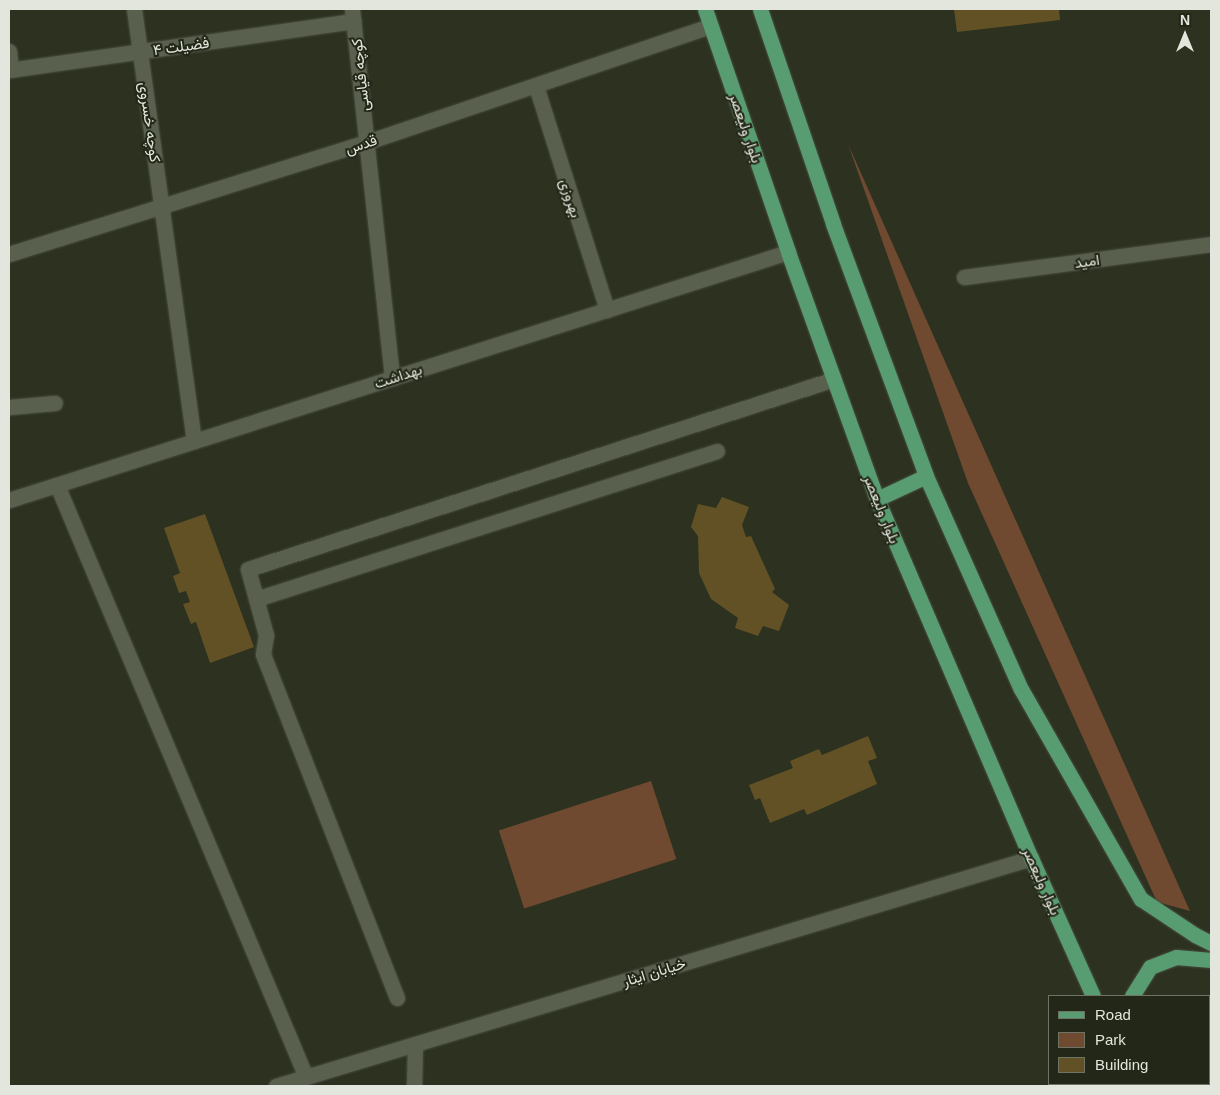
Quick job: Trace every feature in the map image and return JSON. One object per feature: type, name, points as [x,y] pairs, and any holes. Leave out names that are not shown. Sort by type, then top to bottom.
[{"type":"main road","name":"بلوار ولیعصر","points":[[705,9],[788,252],[877,498],[1031,858],[1093,995]]},
{"type":"main road","points":[[760,9],[833,224],[926,476],[1021,688],[1142,899],[1194,935],[1211,943]]},
{"type":"main road","points":[[877,498],[926,476]]},
{"type":"main road","points":[[1133,995],[1150,967],[1176,957],[1211,960]]},
{"type":"street","name":"کوچه خسروی","points":[[134,9],[194,441]]},
{"type":"street","name":"فضیلت ۴","points":[[10,70],[140,51],[353,15]]},
{"type":"street","name":"کوچه قیاسی","points":[[353,15],[392,378]]},
{"type":"street","name":"قدس","points":[[9,254],[367,142],[710,26]]},
{"type":"street","points":[[9,51],[10,70]]},
{"type":"street","name":"بهروزی","points":[[536,86],[607,310]]},
{"type":"street","name":"امید","points":[[964,277],[1211,244]]},
{"type":"street","name":"بهداشت","points":[[9,500],[788,252]]},
{"type":"street","points":[[397,998],[263,654],[266,636],[248,569],[834,379]]},
{"type":"street","points":[[9,408],[55,403]]},
{"type":"street","points":[[256,599],[717,451]]},
{"type":"street","points":[[57,485],[302,1080]]},
{"type":"street","name":"خیابان ایثار","points":[[276,1086],[302,1080],[414,1044],[1031,858]]},
{"type":"street","points":[[414,1044],[414,1086]]},
{"type":"green space","points":[[848,144],[1190,911],[1157,902],[968,483]]},
{"type":"green space","points":[[651,781],[676,859],[524,908],[499,830]]},
{"type":"building","points":[[954,9],[1059,9],[1060,20],[957,32]]},
{"type":"building","points":[[722,497],[749,507],[742,525],[746,537],[751,536],[775,589],[772,592],[789,605],[779,631],[763,626],[758,636],[735,628],[738,618],[711,599],[699,573],[698,536],[691,527],[698,504],[716,508]]},
{"type":"building","points":[[205,514],[254,647],[210,663],[196,622],[191,624],[183,604],[190,602],[186,591],[179,593],[173,576],[180,573],[164,528]]},
{"type":"building","points":[[868,736],[877,758],[868,761],[877,784],[807,815],[804,809],[770,823],[760,798],[755,800],[749,785],[793,768],[790,761],[819,749],[822,755]]}]
